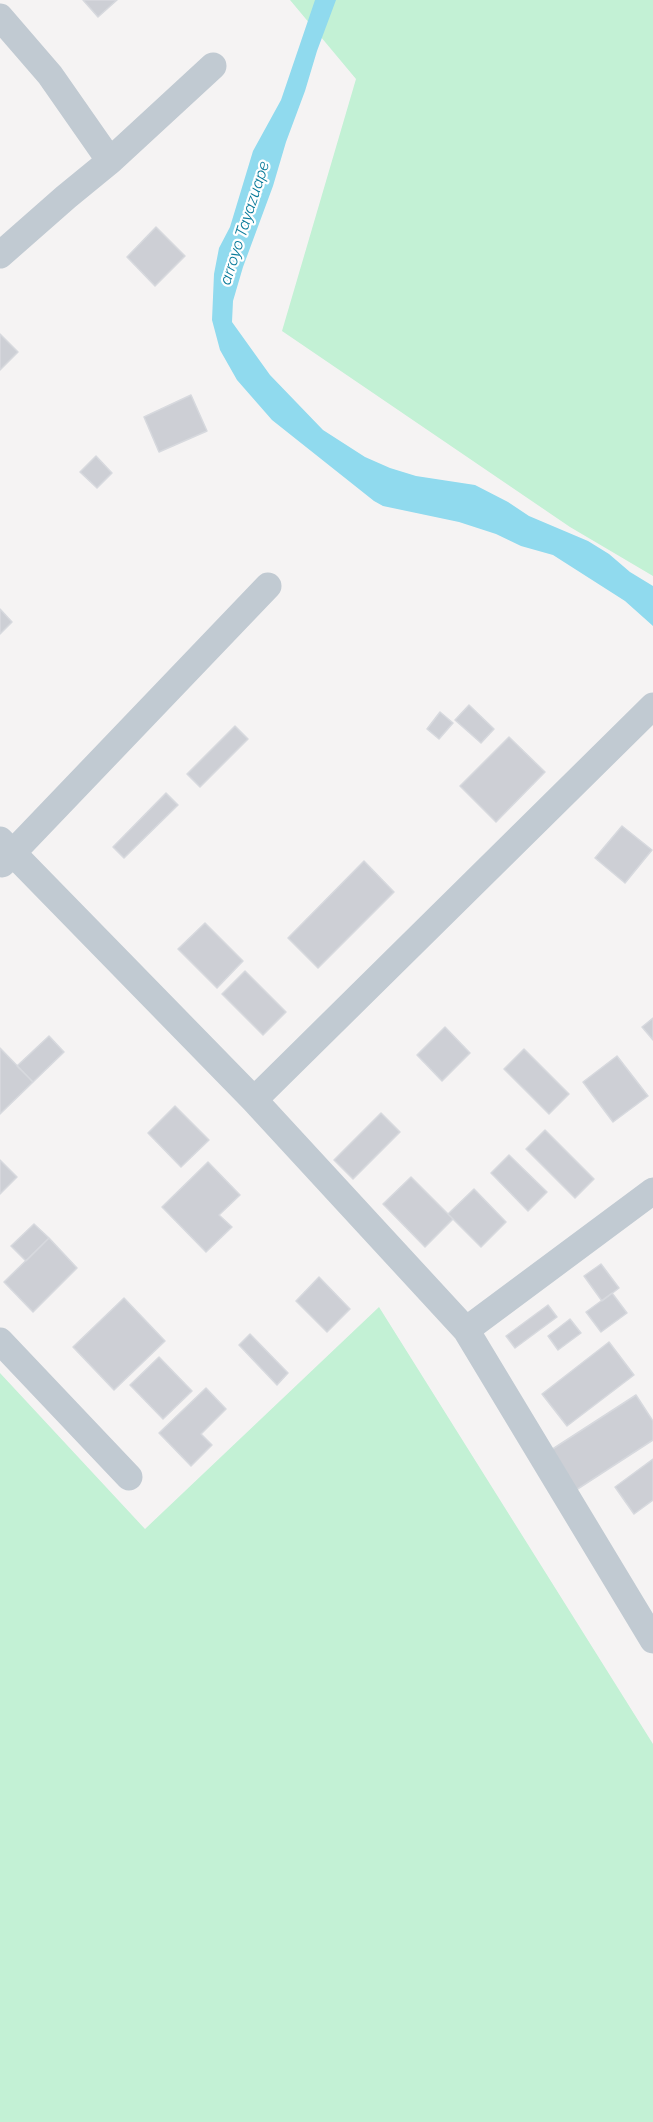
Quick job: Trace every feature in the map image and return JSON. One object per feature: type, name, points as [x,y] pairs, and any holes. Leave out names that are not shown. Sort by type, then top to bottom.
[{"type":"street","points":[[0,17],[50,75],[110,161]]},
{"type":"street","points":[[0,255],[110,161],[213,66]]},
{"type":"street","points":[[268,586],[4,853],[254,1100],[466,1330],[645,1608],[653,1640]]},
{"type":"street","points":[[254,1100],[653,706]]},
{"type":"street","points":[[466,1330],[653,1191]]},
{"type":"street","points":[[0,1341],[129,1476]]},
{"type":"green space","points":[[290,0],[653,0],[653,576],[570,527],[282,331],[356,79]]},
{"type":"green space","points":[[379,1307],[653,1744],[653,2122],[0,2122],[0,1373],[145,1529]]},
{"type":"water","name":"arroyo Tayazuape","points":[[315,0],[336,0],[243,267],[233,301],[232,322],[270,375],[323,430],[365,457],[390,468],[416,476],[475,485],[529,516],[588,541],[653,586],[653,626],[625,601],[553,555],[521,546],[496,534],[459,522],[383,506],[374,501],[272,420],[237,380],[220,350],[212,320],[214,274],[219,248],[230,227],[253,151],[281,100]]},
{"type":"building","points":[[83,0],[117,0],[98,17]]},
{"type":"building","points":[[156,227],[185,256],[155,286],[127,257]]},
{"type":"building","points":[[0,334],[18,352],[0,370]]},
{"type":"building","points":[[191,395],[207,431],[159,452],[144,417]]},
{"type":"building","points":[[96,456],[112,473],[97,488],[80,472]]},
{"type":"building","points":[[0,609],[12,622],[0,634]]},
{"type":"building","points":[[469,705],[494,729],[481,743],[455,720]]},
{"type":"building","points":[[440,712],[453,723],[439,739],[427,729]]},
{"type":"building","points":[[235,726],[248,739],[200,787],[187,774]]},
{"type":"building","points":[[509,737],[545,772],[496,822],[460,786]]},
{"type":"building","points":[[166,793],[178,805],[124,858],[113,847]]},
{"type":"building","points":[[622,826],[652,850],[625,883],[595,858]]},
{"type":"building","points":[[364,861],[394,892],[318,968],[288,938]]},
{"type":"building","points":[[205,923],[243,961],[217,988],[178,949]]},
{"type":"building","points":[[245,971],[286,1012],[263,1035],[222,994]]},
{"type":"building","points":[[653,1018],[653,1040],[642,1027]]},
{"type":"building","points":[[445,1027],[470,1053],[442,1081],[417,1055]]},
{"type":"building","points":[[49,1036],[64,1052],[33,1082],[17,1066]]},
{"type":"building","points":[[0,1048],[33,1082],[0,1114]]},
{"type":"building","points":[[524,1049],[569,1094],[549,1114],[504,1069]]},
{"type":"building","points":[[617,1056],[648,1096],[613,1122],[583,1082]]},
{"type":"building","points":[[175,1106],[209,1140],[181,1167],[148,1133]]},
{"type":"building","points":[[381,1113],[400,1132],[353,1179],[334,1160]]},
{"type":"building","points":[[545,1130],[594,1179],[575,1198],[526,1149]]},
{"type":"building","points":[[509,1155],[547,1192],[528,1211],[491,1173]]},
{"type":"building","points":[[0,1160],[17,1177],[0,1194]]},
{"type":"building","points":[[208,1162],[240,1195],[219,1215],[232,1227],[206,1252],[162,1207]]},
{"type":"building","points":[[411,1177],[453,1219],[425,1247],[383,1204]]},
{"type":"building","points":[[474,1189],[506,1222],[481,1247],[448,1214]]},
{"type":"building","points":[[34,1224],[49,1238],[26,1261],[11,1246]]},
{"type":"building","points":[[49,1238],[77,1268],[33,1312],[4,1282]]},
{"type":"building","points":[[601,1264],[619,1288],[602,1301],[584,1276]]},
{"type":"building","points":[[319,1277],[350,1309],[327,1332],[296,1301]]},
{"type":"building","points":[[612,1293],[627,1313],[601,1332],[586,1312]]},
{"type":"building","points":[[124,1298],[165,1341],[114,1390],[73,1347]]},
{"type":"building","points":[[548,1305],[557,1317],[515,1348],[506,1336]]},
{"type":"building","points":[[570,1319],[581,1333],[558,1350],[548,1336]]},
{"type":"building","points":[[250,1334],[288,1373],[277,1385],[239,1345]]},
{"type":"building","points":[[609,1342],[634,1375],[567,1426],[542,1394]]},
{"type":"building","points":[[159,1357],[192,1391],[163,1419],[130,1385]]},
{"type":"building","points":[[206,1388],[226,1409],[201,1434],[212,1445],[191,1466],[159,1433]]},
{"type":"building","points":[[636,1395],[653,1421],[653,1440],[576,1490],[551,1450]]},
{"type":"building","points":[[653,1459],[653,1500],[634,1514],[615,1487]]}]
